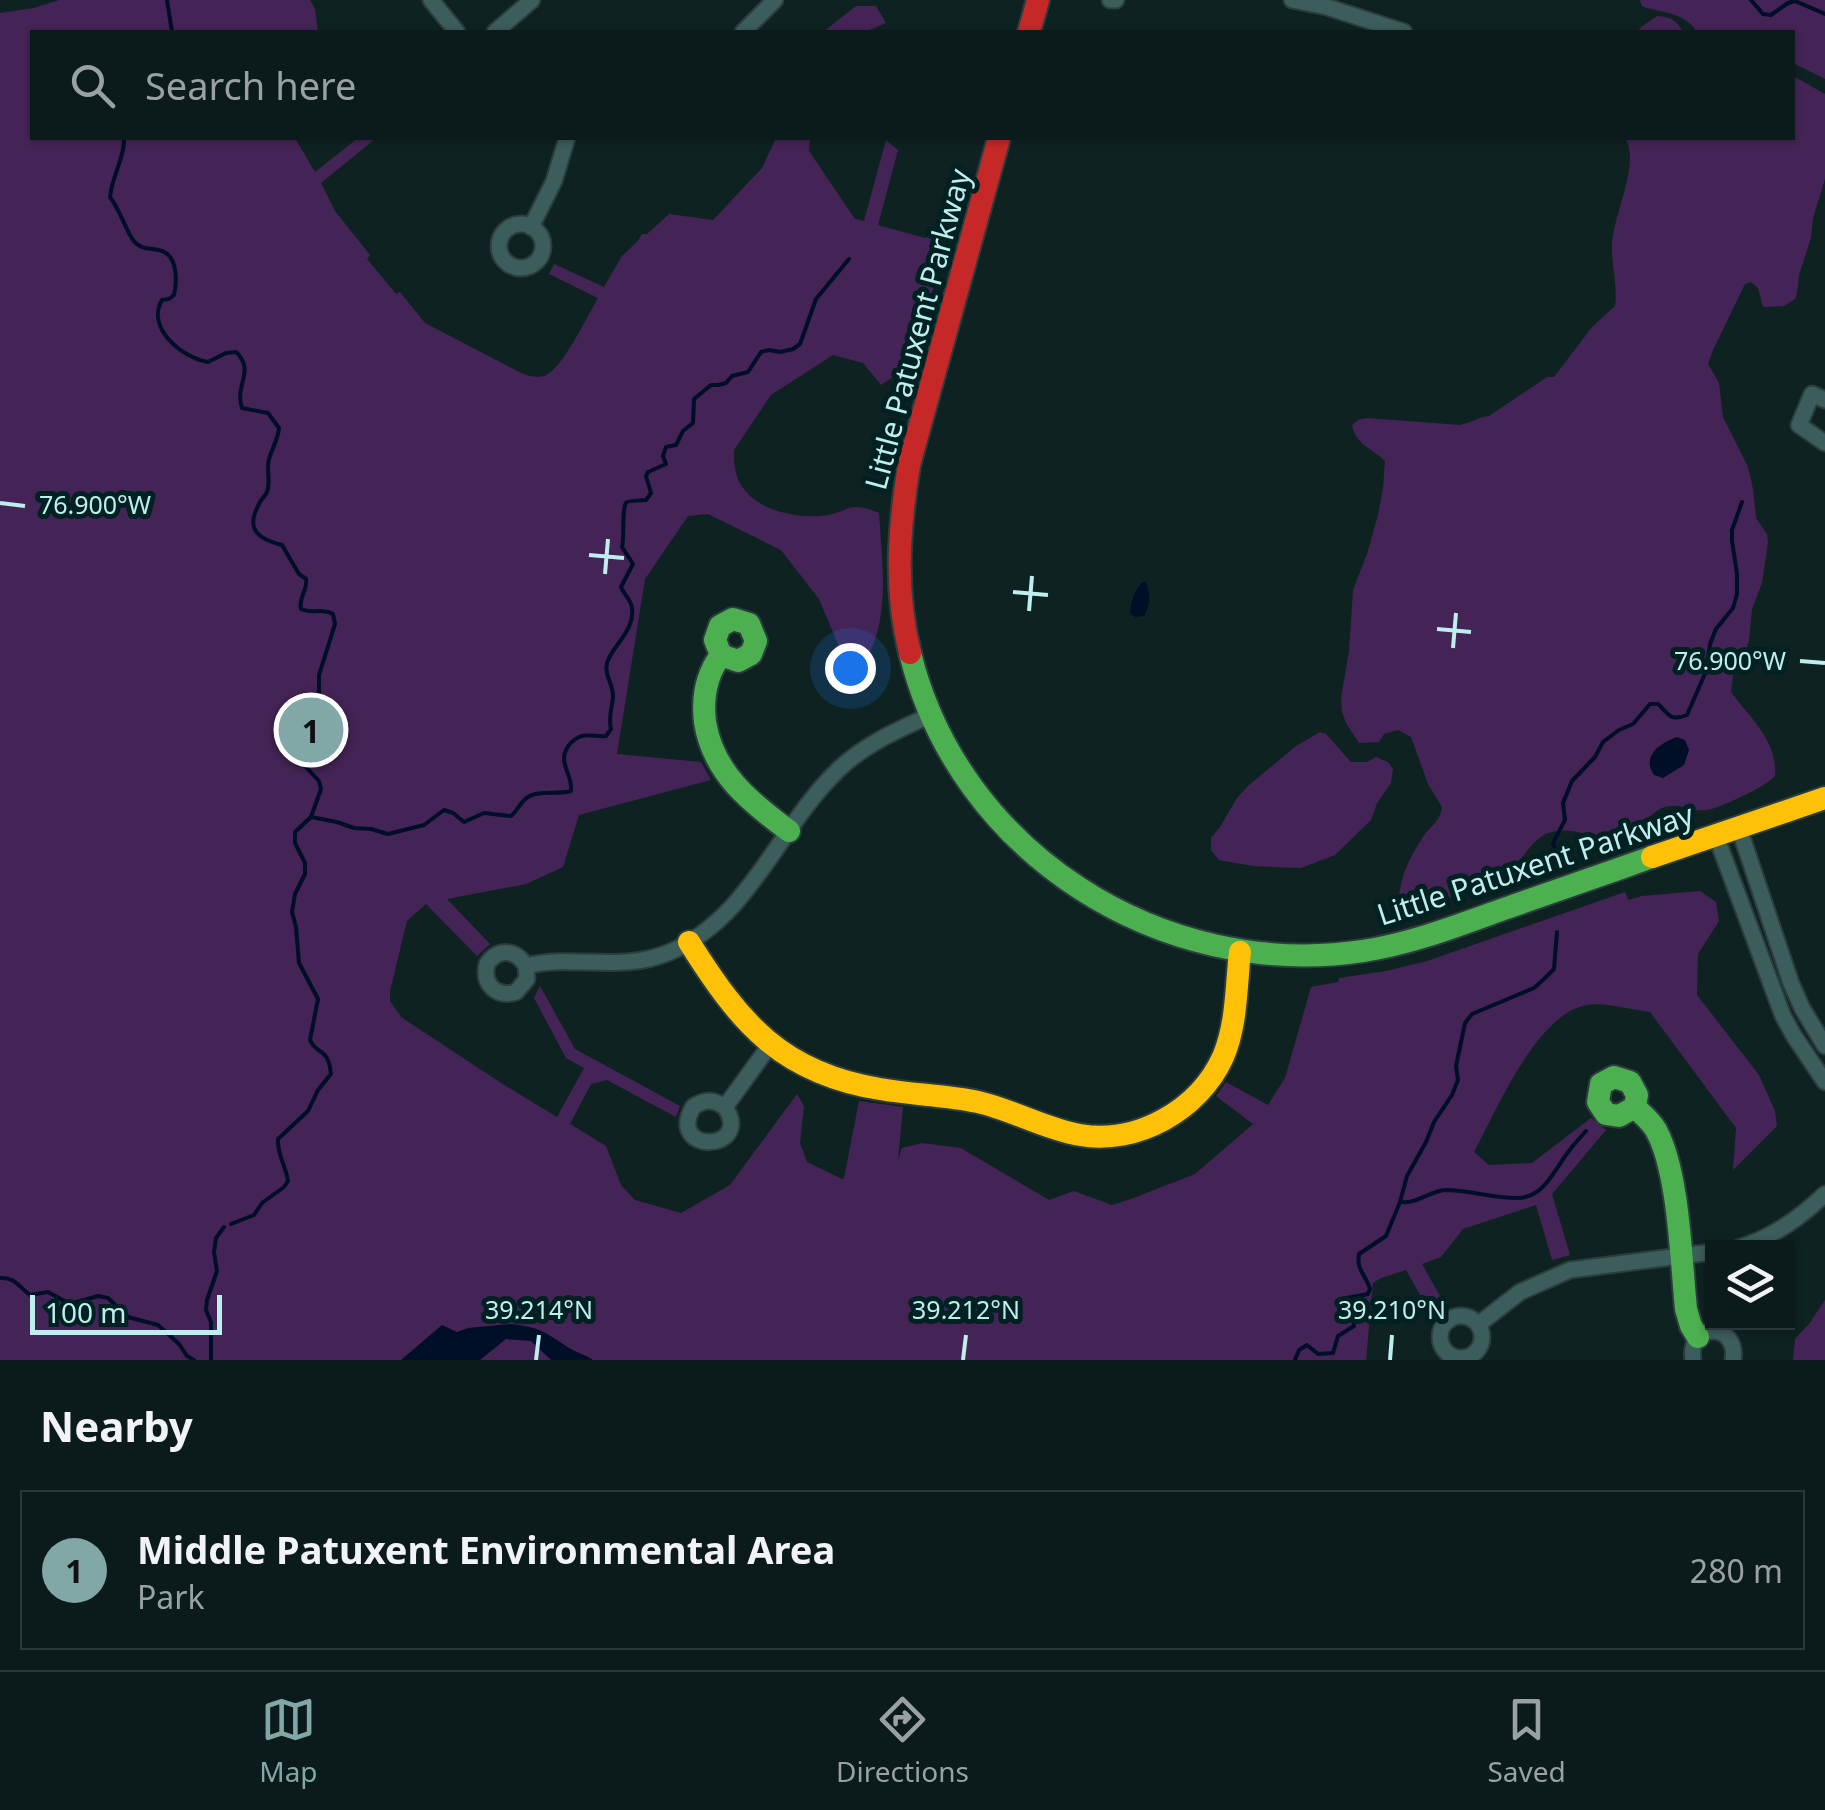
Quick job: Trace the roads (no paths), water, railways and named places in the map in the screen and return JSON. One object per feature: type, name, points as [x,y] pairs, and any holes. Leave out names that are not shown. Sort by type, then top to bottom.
[{"type":"street","points":[[431,0],[455,30]]},
{"type":"street","points":[[497,30],[532,0]]},
{"type":"street","points":[[746,30],[775,0]]},
{"type":"street","points":[[1029,30],[1038,0]]},
{"type":"street","points":[[1292,0],[1352,7],[1400,30]]},
{"type":"street","points":[[531,227],[554,181],[566,140]]},
{"type":"street","name":"Little Patuxent Parkway","points":[[998,140],[901,506],[900,606],[917,681],[953,760],[981,800],[1031,853],[1081,891],[1131,919],[1197,943],[1240,952],[1326,955],[1362,952],[1401,942],[1825,798]]},
{"type":"street","points":[[1825,400],[1812,394],[1798,426],[1825,443]]},
{"type":"street","points":[[721,655],[708,675],[704,692],[710,748],[734,786],[790,831]]},
{"type":"street","points":[[526,966],[554,961],[630,963],[668,953],[689,942],[714,925],[743,895],[820,788],[849,760],[930,715]]},
{"type":"street","points":[[1739,828],[1791,983],[1825,1046]]},
{"type":"street","points":[[1716,836],[1784,1016],[1825,1082]]},
{"type":"street","points":[[689,942],[729,1005],[791,1060],[874,1089],[982,1102],[1084,1136],[1137,1131],[1171,1116],[1206,1086],[1224,1055],[1229,1036],[1240,952]]},
{"type":"street","points":[[725,1107],[770,1045]]},
{"type":"street","points":[[1635,1107],[1654,1126],[1665,1149],[1686,1309],[1696,1349]]},
{"type":"street","points":[[1759,1240],[1786,1226],[1825,1194]]},
{"type":"street","points":[[1478,1324],[1520,1292],[1554,1276],[1587,1267],[1705,1253]]},
{"type":"street","points":[[1696,1349],[1710,1331],[1724,1334],[1733,1344],[1734,1360]]},
{"type":"water","points":[[1142,582],[1146,582],[1149,602],[1144,616],[1135,617],[1130,613],[1131,604]]},
{"type":"water","points":[[1677,737],[1685,740],[1689,750],[1684,765],[1663,778],[1654,775],[1651,756]]},
{"type":"water","points":[[511,1324],[544,1332],[593,1360],[551,1360],[531,1341],[506,1339],[480,1360],[401,1360],[442,1325],[457,1332]]},
{"type":"waterway","points":[[167,0],[172,30]]},
{"type":"waterway","points":[[1751,0],[1763,14],[1771,15],[1795,1],[1825,14]]},
{"type":"waterway","points":[[124,140],[110,197],[136,243],[162,251],[174,264],[174,295],[162,300],[158,310],[162,331],[177,348],[198,359],[208,362],[236,352],[242,359],[242,408],[268,413],[279,428],[268,463],[268,488],[254,515],[254,528],[262,537],[282,545],[306,579],[301,609],[329,612],[335,624],[319,675],[316,706],[290,737],[321,789],[311,817],[295,832],[305,874],[292,912],[299,963],[318,999],[310,1040],[325,1055],[331,1074],[308,1111],[278,1139],[288,1181],[254,1215],[231,1224]]},
{"type":"waterway","points":[[311,817],[388,834],[424,825],[444,810],[464,822],[484,813],[511,816],[532,795],[571,791],[565,751],[575,739],[606,736],[611,729],[613,692],[607,663],[632,615],[621,587],[633,564],[622,547],[625,505],[646,500],[651,493],[646,476],[666,464],[666,447],[676,445],[683,431],[693,423],[694,399],[711,385],[726,383],[732,376],[748,372],[761,352],[780,352],[800,344],[816,299],[849,259]]},
{"type":"waterway","points":[[1557,854],[1553,843],[1565,820],[1563,803],[1572,781],[1595,757],[1603,742],[1633,724],[1650,704],[1658,704],[1673,717],[1687,715],[1707,669],[1716,629],[1733,608],[1737,594],[1732,530],[1742,502]]},
{"type":"waterway","points":[[1295,1360],[1299,1350],[1307,1345],[1318,1354],[1333,1353],[1338,1336],[1354,1326],[1346,1312],[1347,1298],[1368,1294],[1370,1289],[1360,1268],[1359,1254],[1386,1236],[1407,1176],[1452,1095],[1458,1080],[1456,1066],[1465,1023],[1472,1014],[1534,988],[1544,979],[1554,969],[1557,932]]},
{"type":"waterway","points":[[1401,1202],[1446,1190],[1507,1198],[1533,1194],[1546,1184],[1586,1131]]},
{"type":"waterway","points":[[211,1360],[211,1322],[206,1310],[217,1271],[216,1238],[224,1227]]},
{"type":"waterway","points":[[0,1278],[13,1281],[30,1295],[48,1292],[70,1304],[98,1296],[108,1298],[128,1317],[158,1325],[194,1360]]},
{"type":"place","name":"Middle Patuxent Environmental Area","points":[[311,730]]}]
